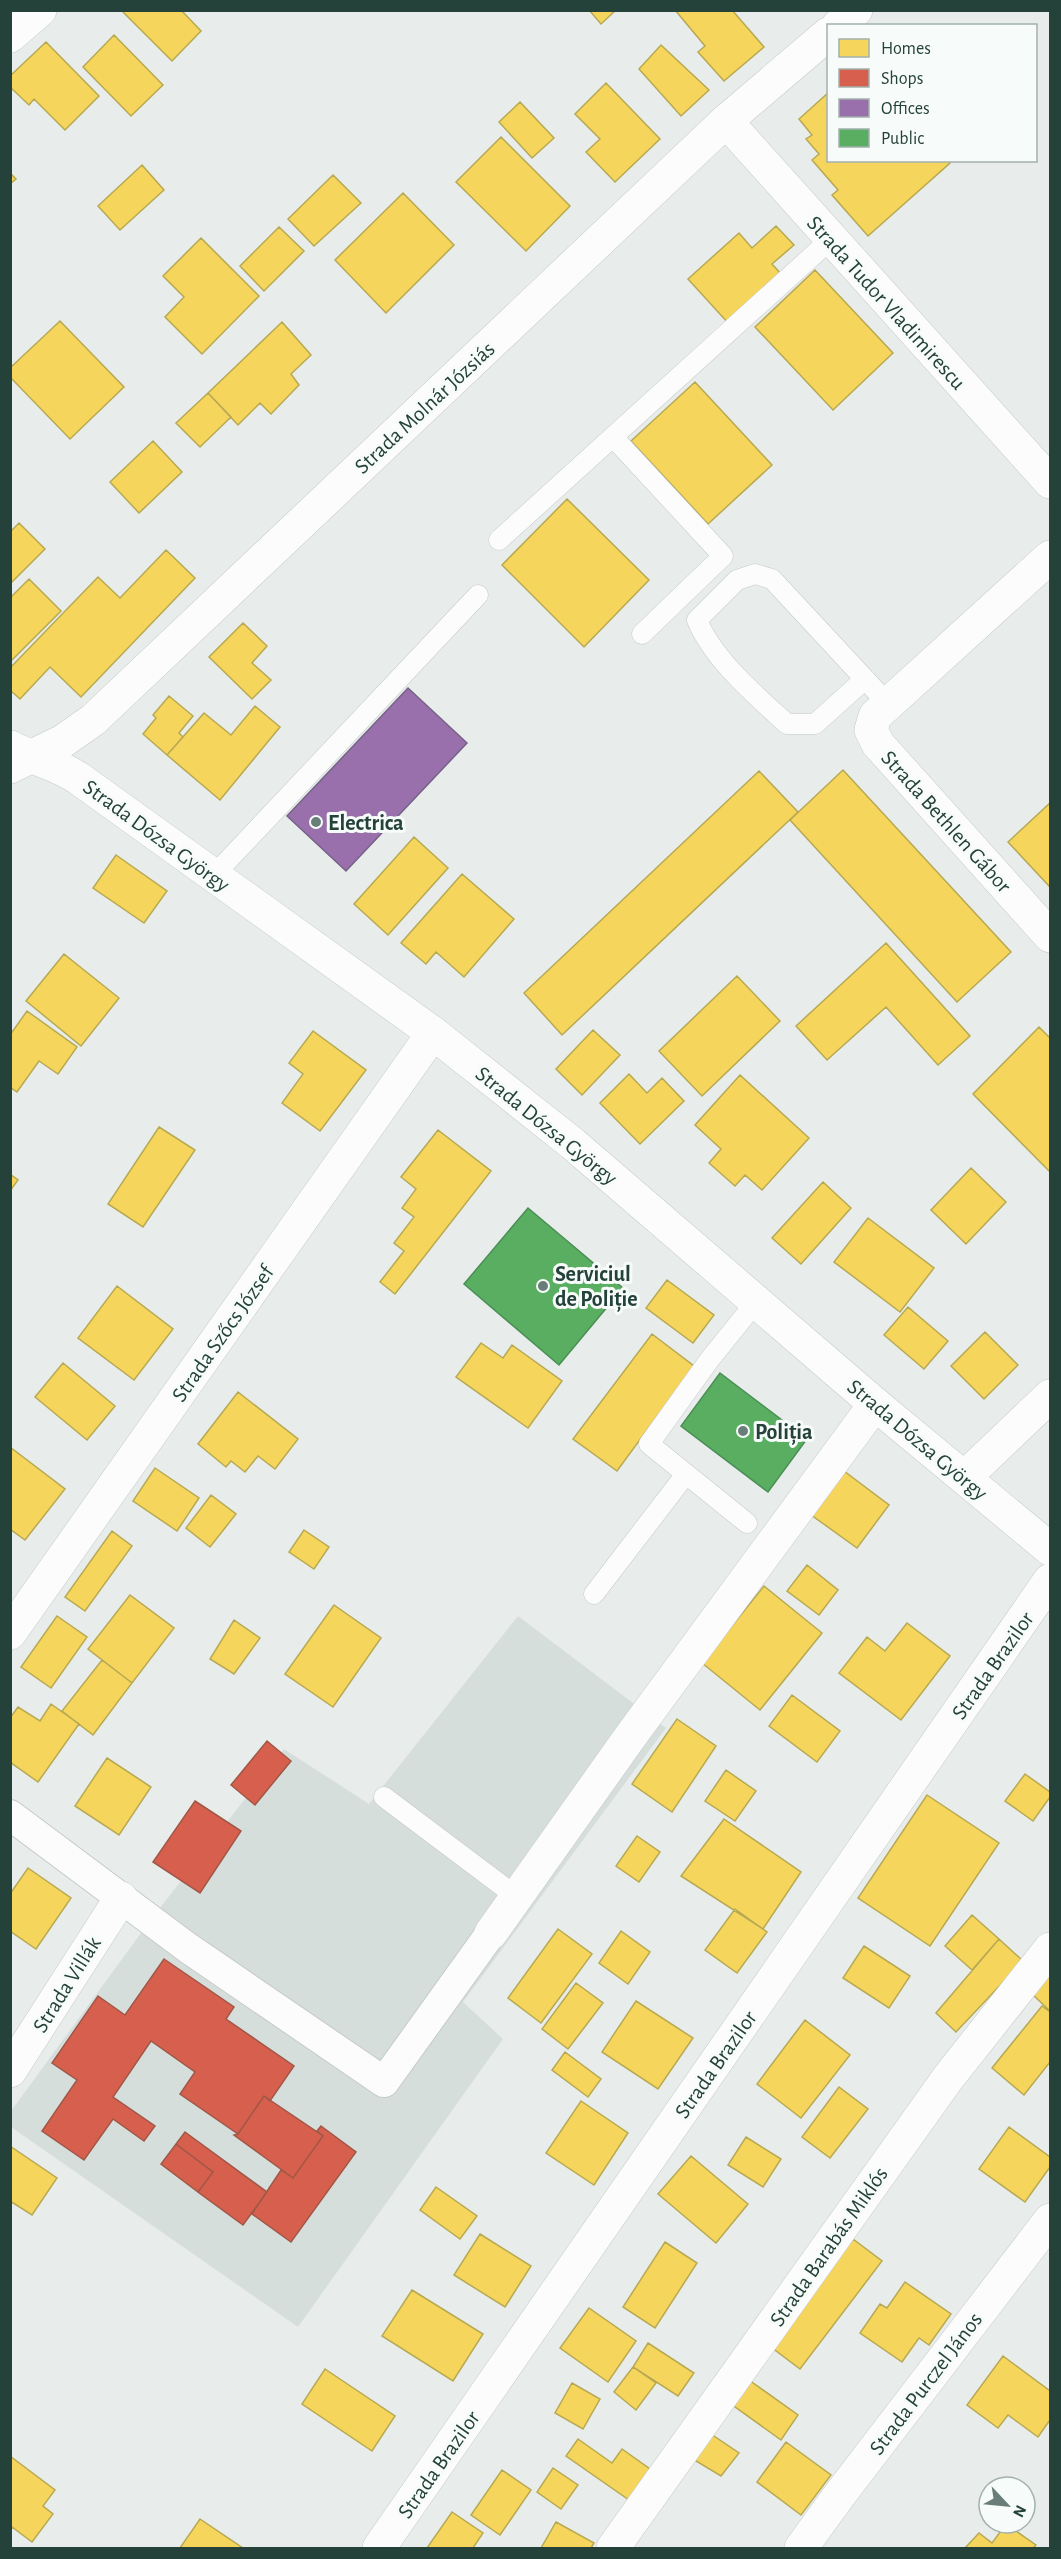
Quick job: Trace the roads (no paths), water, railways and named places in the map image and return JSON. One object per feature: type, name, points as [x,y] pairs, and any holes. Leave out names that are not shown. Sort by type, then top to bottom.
[{"type":"street","points":[[10,36],[40,10]]},
{"type":"street","points":[[840,24],[856,10]]},
{"type":"street","name":"Strada Molnár Józsiás","points":[[17,757],[63,741],[93,720],[726,121],[827,35]]},
{"type":"street","name":"Strada Tudor Vladimirescu","points":[[726,121],[830,240],[1050,482]]},
{"type":"street","name":"Strada Bethlen Gábor","points":[[1050,557],[875,716],[872,730],[878,744],[1050,936]]},
{"type":"street","name":"Strada Dózsa György","points":[[17,757],[65,769],[433,1033],[573,1144],[874,1404],[1050,1549]]},
{"type":"street","name":"Strada Szőcs József","points":[[10,1633],[433,1033]]},
{"type":"street","points":[[965,1478],[1050,1396]]},
{"type":"street","points":[[10,1815],[188,1948],[384,2082],[630,1737],[874,1404]]},
{"type":"street","name":"Strada Brazilor","points":[[379,2548],[1050,1580]]},
{"type":"street","name":"Strada Villák","points":[[10,2071],[121,1898]]},
{"type":"street","name":"Strada Barabás Miklós","points":[[613,2548],[948,2078],[1050,1949]]},
{"type":"street","name":"Strada Purczel János","points":[[801,2548],[1050,2220]]},
{"type":"lane","points":[[499,540],[830,240]]},
{"type":"lane","points":[[613,437],[723,556],[642,634]]},
{"type":"lane","points":[[865,679],[815,724],[787,724],[752,692],[704,639],[697,620],[736,580],[755,574],[772,579],[865,679],[888,704]]},
{"type":"lane","points":[[214,875],[478,595]]},
{"type":"lane","points":[[747,1522],[649,1444],[710,1359],[756,1302]]},
{"type":"lane","points":[[594,1594],[686,1474]]},
{"type":"lane","points":[[384,1797],[517,1897]]},
{"type":"place","name":"Electrica","points":[[316,822]]},
{"type":"place","name":"Serviciul de Poliție","points":[[543,1286]]},
{"type":"place","name":"Poliția","points":[[743,1431]]}]
